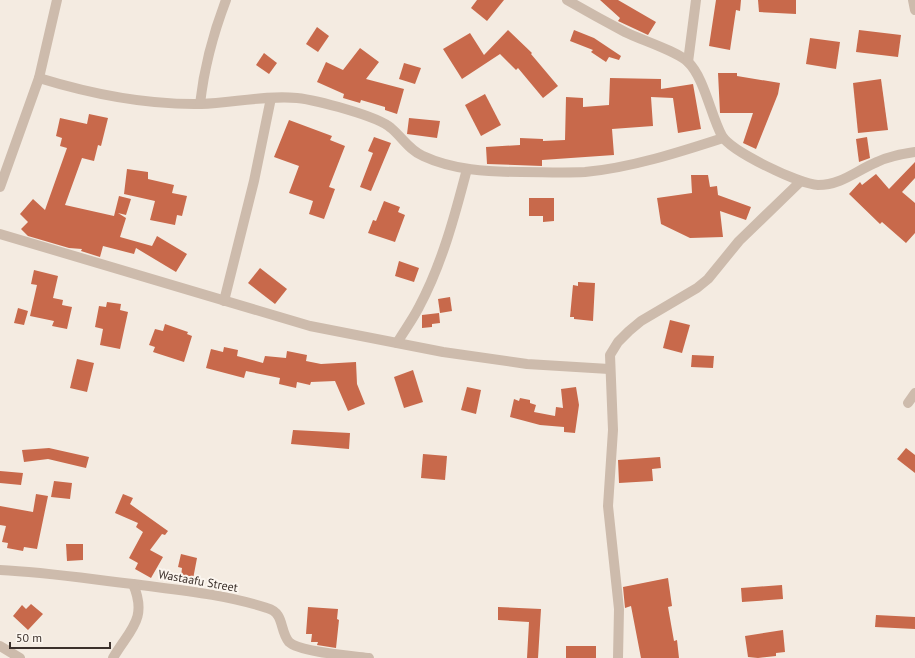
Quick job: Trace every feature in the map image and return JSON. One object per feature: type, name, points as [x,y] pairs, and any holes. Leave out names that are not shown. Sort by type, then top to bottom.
[{"type":"street","points":[[0,187],[39,78],[57,0]]},
{"type":"street","points":[[200,104],[203,74],[213,34],[226,0]]},
{"type":"street","points":[[567,0],[625,32],[668,51],[688,62],[701,84],[723,138],[762,165],[800,182],[818,185],[835,183],[853,176],[876,162],[900,154],[915,152]]},
{"type":"street","points":[[688,62],[696,0]]},
{"type":"street","points":[[913,0],[915,10]]},
{"type":"street","points":[[39,78],[110,96],[200,104],[271,98],[296,98],[337,106],[385,123],[392,128],[407,146],[422,156],[467,169],[495,172],[585,172],[633,163],[723,138]]},
{"type":"street","points":[[224,301],[254,181],[271,98]]},
{"type":"street","points":[[397,343],[419,307],[439,260],[457,207],[467,169]]},
{"type":"street","points":[[618,658],[619,609],[608,506],[613,430],[613,399],[609,369],[610,355],[618,342],[641,321],[697,288],[708,279],[739,241],[800,182]]},
{"type":"street","points":[[0,234],[310,326],[443,352],[528,364],[609,369]]},
{"type":"street","points":[[908,403],[915,393]]},
{"type":"street","name":"Wastaafu Street","points":[[0,570],[32,571],[198,592],[268,608],[280,617],[284,631],[290,642],[303,649],[369,658]]},
{"type":"street","points":[[113,658],[138,616],[140,606],[133,584]]},
{"type":"street","points":[[0,646],[20,658]]},
{"type":"building","points":[[477,0],[504,0],[487,21],[471,8]]},
{"type":"building","points":[[600,0],[618,0],[656,22],[648,35],[618,21],[620,18]]},
{"type":"building","points":[[716,0],[741,0],[740,11],[736,10],[730,50],[709,46]]},
{"type":"building","points":[[758,0],[796,0],[796,14],[759,12]]},
{"type":"building","points":[[317,27],[329,36],[318,52],[306,44]]},
{"type":"building","points":[[508,30],[532,53],[531,54],[558,86],[543,98],[518,68],[516,70],[500,54],[462,79],[443,49],[470,33],[484,55]]},
{"type":"building","points":[[574,30],[594,38],[621,56],[619,60],[609,57],[606,62],[591,52],[593,50],[570,41]]},
{"type":"building","points":[[859,30],[901,35],[898,57],[856,52]]},
{"type":"building","points":[[810,38],[840,42],[836,69],[806,64]]},
{"type":"building","points":[[360,48],[379,62],[366,79],[404,89],[397,114],[385,110],[385,107],[361,100],[360,103],[343,98],[344,94],[317,82],[326,62],[343,70]]},
{"type":"building","points":[[264,53],[277,63],[269,74],[256,65]]},
{"type":"building","points":[[404,63],[421,68],[415,84],[399,79]]},
{"type":"building","points":[[718,73],[737,73],[737,76],[780,83],[778,94],[756,149],[743,143],[753,113],[720,113]]},
{"type":"building","points":[[610,78],[661,79],[661,89],[693,84],[701,129],[678,133],[673,98],[651,97],[653,126],[612,129],[614,155],[542,160],[542,166],[487,164],[486,147],[520,145],[520,138],[543,139],[543,141],[565,140],[566,97],[583,98],[583,107],[609,105]]},
{"type":"building","points":[[881,79],[888,130],[858,133],[853,83]]},
{"type":"building","points":[[485,94],[501,125],[481,136],[465,105]]},
{"type":"building","points":[[89,114],[108,118],[101,146],[98,145],[94,161],[82,158],[65,205],[114,216],[119,196],[131,199],[126,215],[118,213],[126,218],[120,237],[152,246],[157,236],[187,254],[176,272],[136,248],[134,254],[103,246],[100,257],[81,251],[82,249],[69,248],[28,236],[21,229],[28,222],[20,214],[33,199],[45,210],[67,148],[60,146],[62,138],[56,136],[60,118],[87,124]]},
{"type":"building","points":[[409,118],[440,121],[437,138],[407,134]]},
{"type":"building","points":[[289,120],[332,136],[330,140],[345,146],[329,187],[335,189],[324,219],[309,214],[313,201],[289,193],[299,166],[274,157]]},
{"type":"building","points":[[374,137],[391,143],[371,191],[360,187],[373,153],[368,151]]},
{"type":"building","points":[[867,137],[870,158],[859,162],[856,139]]},
{"type":"building","points":[[915,162],[915,178],[902,192],[915,203],[915,233],[906,243],[882,222],[880,224],[849,194],[860,182],[862,185],[876,174],[889,189]]},
{"type":"building","points":[[127,169],[148,172],[148,179],[174,185],[172,193],[187,196],[182,216],[177,215],[175,225],[150,220],[155,201],[124,194]]},
{"type":"building","points":[[691,175],[708,175],[710,187],[717,186],[718,195],[751,207],[746,220],[720,211],[723,237],[690,238],[661,224],[657,198],[692,193]]},
{"type":"building","points":[[529,198],[554,198],[554,221],[543,222],[543,216],[529,216]]},
{"type":"building","points":[[384,201],[400,207],[398,212],[405,215],[395,242],[368,233],[373,220],[376,221]]},
{"type":"building","points":[[399,261],[419,268],[414,282],[395,276]]},
{"type":"building","points":[[260,268],[287,289],[275,304],[248,283]]},
{"type":"building","points":[[34,270],[58,276],[53,298],[63,300],[62,305],[72,307],[67,329],[52,326],[54,321],[30,316],[37,285],[31,284]]},
{"type":"building","points":[[578,282],[595,283],[593,321],[574,319],[574,317],[570,317],[573,285],[578,286]]},
{"type":"building","points":[[450,297],[452,311],[440,313],[438,299]]},
{"type":"building","points":[[107,302],[121,304],[120,310],[128,312],[120,349],[100,345],[103,329],[95,327],[99,306],[106,307]]},
{"type":"building","points":[[18,308],[28,311],[24,325],[14,323]]},
{"type":"building","points":[[439,313],[440,323],[432,324],[432,327],[422,328],[422,315]]},
{"type":"building","points":[[670,320],[690,325],[682,353],[663,348]]},
{"type":"building","points":[[165,324],[188,332],[187,334],[192,336],[184,362],[153,352],[155,347],[149,345],[155,329],[163,331]]},
{"type":"building","points":[[224,347],[238,350],[237,356],[263,363],[265,356],[286,358],[287,351],[307,355],[306,361],[321,364],[356,362],[357,384],[365,404],[348,411],[335,381],[311,382],[310,385],[297,382],[296,388],[279,384],[280,378],[246,371],[244,378],[206,368],[211,349],[223,352]]},
{"type":"building","points":[[692,355],[714,356],[713,368],[691,367]]},
{"type":"building","points":[[77,359],[94,363],[87,392],[70,388]]},
{"type":"building","points":[[413,370],[423,402],[404,408],[394,377]]},
{"type":"building","points":[[467,387],[481,390],[476,414],[461,410]]},
{"type":"building","points":[[576,387],[579,405],[575,433],[564,432],[564,427],[540,425],[510,417],[514,399],[519,401],[520,398],[530,400],[530,403],[536,405],[534,412],[555,416],[556,407],[563,408],[561,389]]},
{"type":"building","points":[[293,430],[350,433],[349,449],[291,444]]},
{"type":"building","points":[[49,448],[89,457],[86,468],[48,459],[24,462],[22,450]]},
{"type":"building","points":[[906,448],[915,455],[915,473],[897,459]]},
{"type":"building","points":[[423,454],[447,456],[445,480],[421,478]]},
{"type":"building","points":[[660,457],[661,468],[652,469],[653,481],[619,483],[618,460]]},
{"type":"building","points":[[0,471],[23,473],[21,485],[0,483]]},
{"type":"building","points":[[54,481],[72,483],[70,499],[51,497]]},
{"type":"building","points":[[36,494],[48,496],[37,549],[24,547],[23,551],[7,548],[8,543],[2,542],[6,526],[0,525],[0,506],[33,512]]},
{"type":"building","points":[[123,494],[133,498],[130,504],[168,531],[165,535],[162,534],[150,550],[163,557],[151,578],[135,569],[138,563],[129,558],[143,532],[136,527],[138,523],[115,513]]},
{"type":"building","points":[[66,544],[83,544],[83,560],[67,561]]},
{"type":"building","points":[[181,554],[197,558],[193,579],[181,576],[182,568],[178,567]]},
{"type":"building","points":[[668,578],[672,606],[668,607],[674,641],[677,640],[679,658],[641,658],[631,606],[625,608],[623,587]]},
{"type":"building","points":[[782,585],[783,599],[742,602],[741,588]]},
{"type":"building","points":[[31,604],[43,614],[28,630],[13,616],[22,605],[26,609]]},
{"type":"building","points":[[308,607],[338,609],[337,619],[339,620],[336,648],[317,645],[318,642],[311,642],[312,634],[306,634]]},
{"type":"building","points":[[498,607],[541,609],[538,658],[527,658],[529,622],[498,620]]},
{"type":"building","points":[[876,615],[915,617],[915,629],[875,627]]},
{"type":"building","points":[[783,630],[785,652],[776,653],[776,656],[758,658],[748,657],[745,636]]},
{"type":"building","points":[[566,646],[596,646],[596,658],[566,658]]}]
